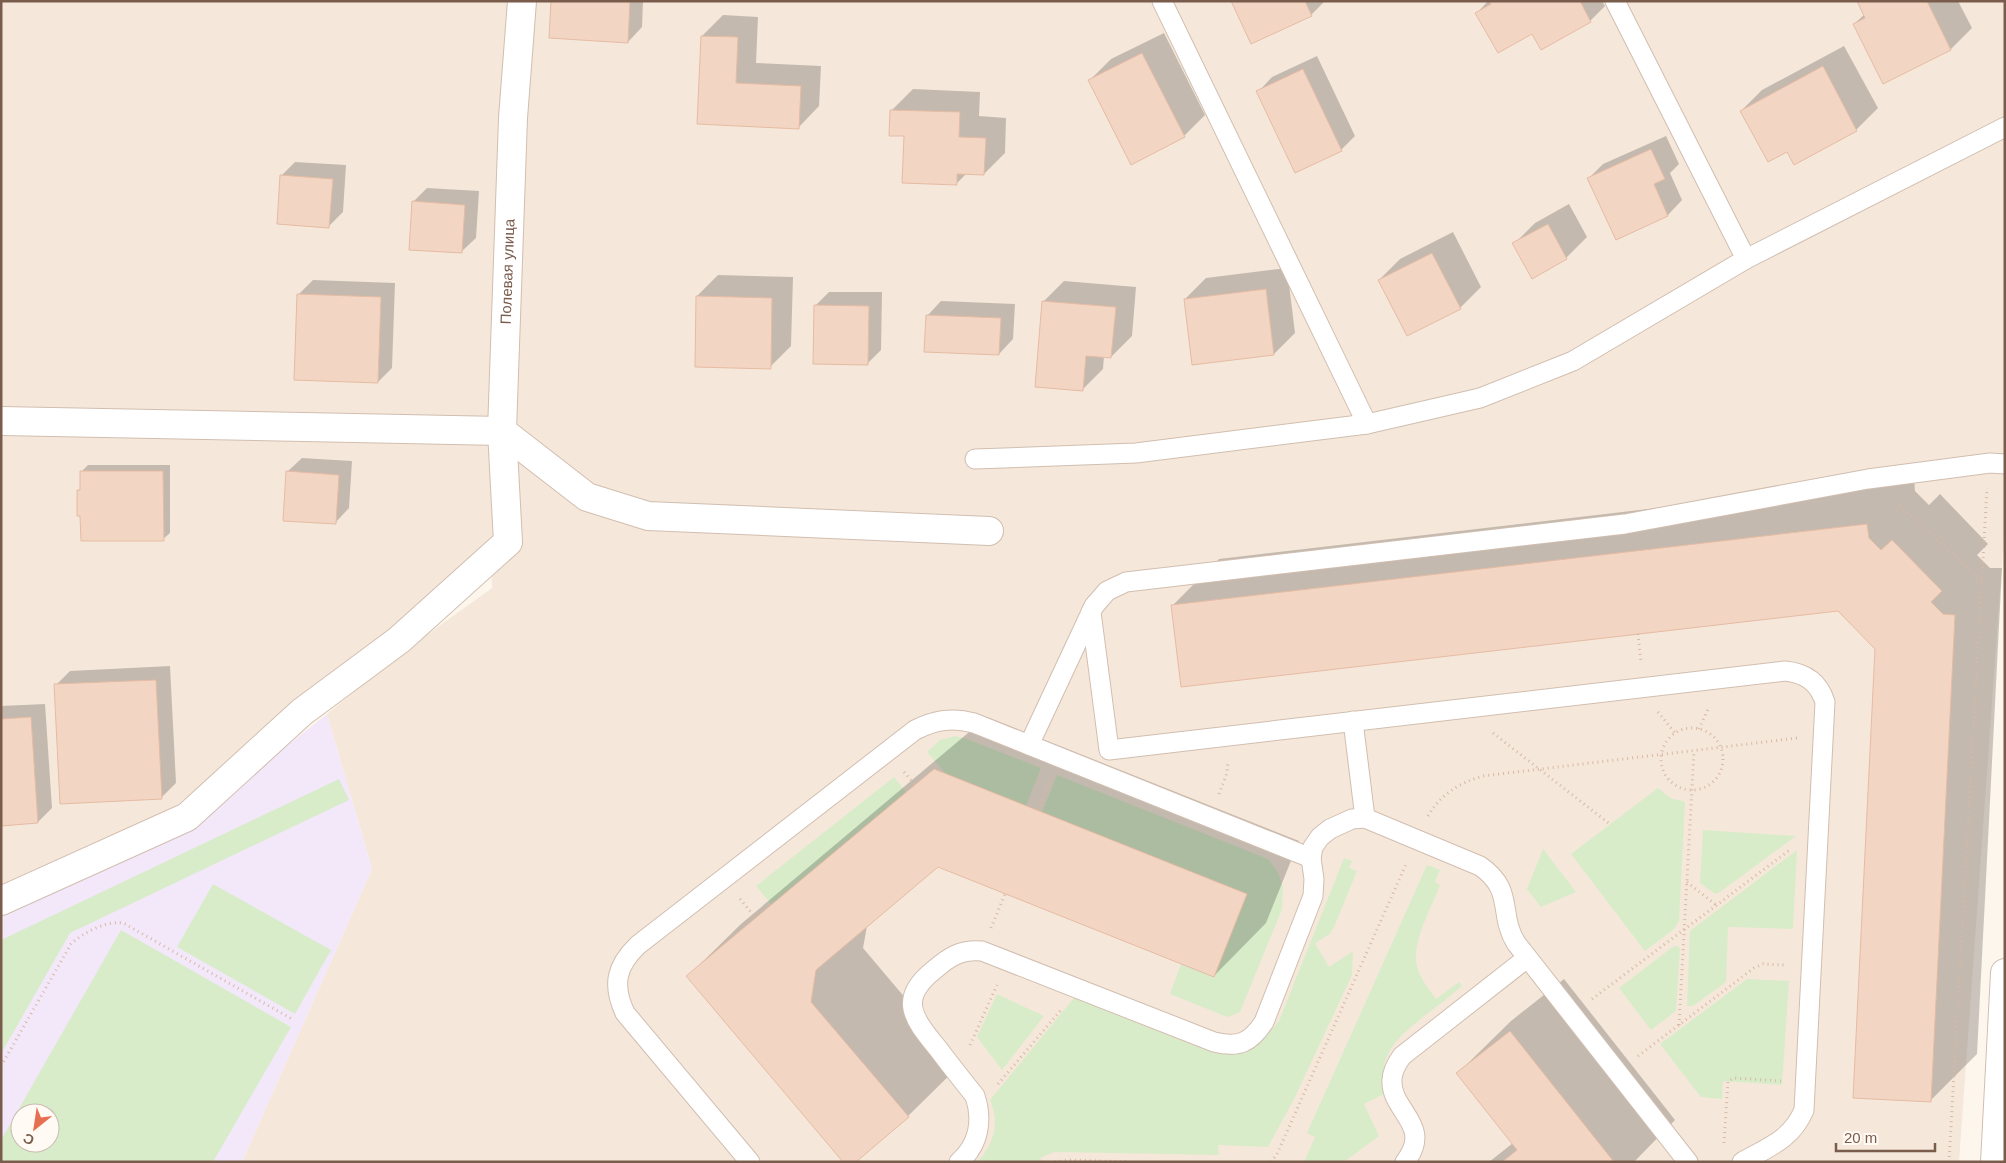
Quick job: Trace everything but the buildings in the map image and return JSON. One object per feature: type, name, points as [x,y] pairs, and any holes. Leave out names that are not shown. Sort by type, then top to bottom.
[{"type":"street","name":"Полевая улица","points":[[1,901],[187,817],[302,712],[399,640],[508,542],[502,431],[512,118],[522,1]]},
{"type":"street","points":[[1,421],[502,431],[587,498],[648,516],[989,531]]},
{"type":"street","points":[[1995,1162],[2005,973]]},
{"type":"lane","points":[[1162,1],[1367,424]]},
{"type":"lane","points":[[1615,1],[1746,259]]},
{"type":"lane","points":[[975,459],[1136,453],[1367,424],[1480,398],[1573,361],[1746,259],[2005,127]]},
{"type":"lane","points":[[1029,745],[1098,600],[1107,591],[1126,582],[1625,524],[1868,479],[1990,463],[2005,464]]},
{"type":"lane","points":[[1091,612],[1112,778]]},
{"type":"lane","points":[[1108,750],[1785,671],[1795,672],[1812,681],[1822,694],[1825,702],[1804,1110],[1794,1129],[1778,1142],[1742,1162]]},
{"type":"lane","points":[[750,1162],[625,1013],[617,988],[622,964],[628,954],[915,730],[926,724],[939,720],[974,722],[1311,858]]},
{"type":"lane","points":[[1353,722],[1365,818]]},
{"type":"lane","points":[[959,1162],[973,1144],[978,1131],[979,1107],[975,1096],[919,1024],[912,1006],[916,988],[920,981],[950,957],[959,953],[982,951],[1214,1042],[1227,1045],[1238,1044],[1256,1034],[1264,1022],[1313,896],[1314,879],[1311,858],[1317,842],[1330,830],[1352,819],[1365,818],[1480,866],[1494,877],[1503,893],[1512,935],[1527,958],[1688,1162]]},
{"type":"lane","points":[[1405,1162],[1414,1146],[1414,1133],[1411,1120],[1397,1102],[1393,1091],[1394,1068],[1402,1056],[1527,958]]},
{"type":"path","points":[[1949,1162],[1987,484]]},
{"type":"path","points":[[1894,500],[1982,581]]},
{"type":"path","points":[[1462,709],[1610,825]]},
{"type":"path","points":[[1693,728],[1709,732],[1721,748],[1723,758],[1718,776],[1702,788],[1692,790],[1672,783],[1665,775],[1661,755],[1668,738],[1680,730],[1693,728]]},
{"type":"path","points":[[1209,817],[1228,772],[1225,736]]},
{"type":"path","points":[[1679,1025],[1694,750]]},
{"type":"path","points":[[1038,810],[1043,798]]},
{"type":"path","points":[[1572,1014],[1819,827]]},
{"type":"path","points":[[1687,882],[1716,905]]},
{"type":"path","points":[[999,908],[1005,894]]},
{"type":"path","points":[[1,1066],[71,944],[78,938],[109,922],[125,924],[292,1019]]},
{"type":"path","points":[[957,1073],[1008,961]]},
{"type":"path","points":[[1617,1072],[1758,966],[1768,964],[1812,967]]},
{"type":"path","points":[[979,1107],[1079,989]]},
{"type":"path","points":[[1723,1152],[1728,1081],[1734,1078],[1806,1083]]},
{"type":"path","points":[[1056,1162],[1069,1160],[1130,1162]]},
{"type":"shaded area","points":[[1,1],[2005,1],[2005,521],[1959,1162],[242,1162],[372,869],[327,714],[403,652],[492,588],[491,547],[154,824],[1,889]]},
{"type":"shaded area","points":[[327,714],[372,869],[242,1162],[1,1162],[1,917],[190,823]]},
{"type":"green space","points":[[955,736],[1041,768],[1026,806],[946,774],[927,752],[940,740]]},
{"type":"green space","points":[[1057,775],[1268,859],[1278,872],[1283,887],[1282,909],[1240,1012],[1228,1017],[1170,994],[1181,964],[1214,977],[1247,894],[1042,812]]},
{"type":"green space","points":[[894,777],[906,792],[772,905],[756,886]]},
{"type":"green space","points":[[339,779],[349,800],[70,933],[1,1054],[1,940]]},
{"type":"green space","points":[[1658,788],[1670,798],[1685,802],[1679,921],[1674,929],[1645,951],[1571,854]]},
{"type":"green space","points":[[1703,830],[1796,836],[1715,894],[1700,883]]},
{"type":"green space","points":[[1543,849],[1576,892],[1541,907],[1527,889]]},
{"type":"green space","points":[[1797,850],[1793,929],[1728,927],[1726,982],[1693,1006],[1687,1006],[1690,931]]},
{"type":"green space","points":[[1344,858],[1352,861],[1349,868],[1357,871],[1330,934],[1315,943],[1329,967],[1353,951],[1352,975],[1294,1099],[1268,1147],[1218,1145],[1219,1155],[1054,1152],[1040,1158],[1044,1162],[977,1162],[988,1148],[994,1133],[995,1117],[990,1100],[1074,998],[1213,1053],[1228,1054],[1250,1048],[1264,1039],[1279,1021]]},
{"type":"green space","points":[[1427,865],[1440,870],[1435,882],[1440,885],[1423,925],[1417,947],[1418,971],[1422,980],[1436,999],[1459,982],[1462,986],[1404,1033],[1390,1050],[1383,1069],[1384,1094],[1364,1104],[1379,1136],[1344,1162],[1304,1162],[1315,1137],[1307,1133]]},
{"type":"green space","points":[[213,884],[331,950],[295,1014],[177,947]]},
{"type":"green space","points":[[121,930],[291,1027],[213,1162],[1,1162],[1,1140],[10,1124],[10,1153],[60,1153],[60,1103],[22,1103]]},
{"type":"green space","points":[[1674,946],[1678,946],[1680,949],[1676,1011],[1651,1030],[1619,988]]},
{"type":"green space","points":[[1747,979],[1789,981],[1782,1085],[1723,1081],[1722,1099],[1701,1097],[1660,1044]]},
{"type":"green space","points":[[997,994],[1044,1016],[1002,1070],[977,1037]]}]
